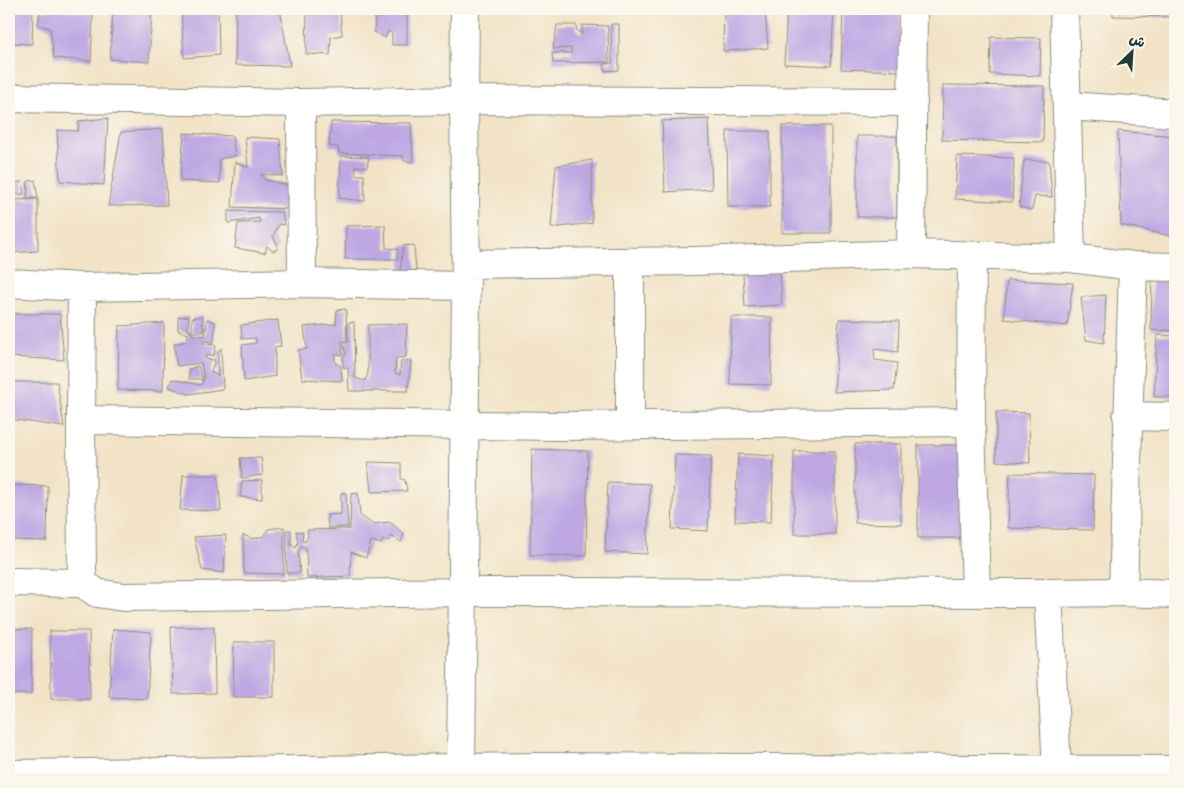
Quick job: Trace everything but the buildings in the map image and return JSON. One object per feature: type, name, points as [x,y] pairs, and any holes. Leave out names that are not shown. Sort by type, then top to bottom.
[{"type":"street","points":[[461,768],[466,275],[465,9]]},
{"type":"street","points":[[911,254],[913,9]]},
{"type":"street","points":[[1064,9],[1071,258]]},
{"type":"street","points":[[9,98],[301,103],[464,100],[913,102]]},
{"type":"street","points":[[301,103],[302,283]]},
{"type":"street","points":[[1067,106],[1175,113]]},
{"type":"street","points":[[9,283],[82,287],[302,283],[466,275],[630,262],[911,254],[1071,258],[1133,266],[1175,267]]},
{"type":"street","points":[[972,256],[971,422],[976,593]]},
{"type":"street","points":[[630,262],[630,425]]},
{"type":"street","points":[[1123,592],[1133,266]]},
{"type":"street","points":[[82,287],[82,583]]},
{"type":"street","points":[[1127,416],[1175,417]]},
{"type":"street","points":[[81,420],[630,425],[971,422]]},
{"type":"street","points":[[9,582],[82,583],[97,593],[123,597],[464,592],[1123,592],[1175,594]]},
{"type":"street","points":[[1048,593],[1057,770]]},
{"type":"street","points":[[9,774],[140,776],[461,768],[540,773],[955,774],[1057,770],[1175,770]]}]
